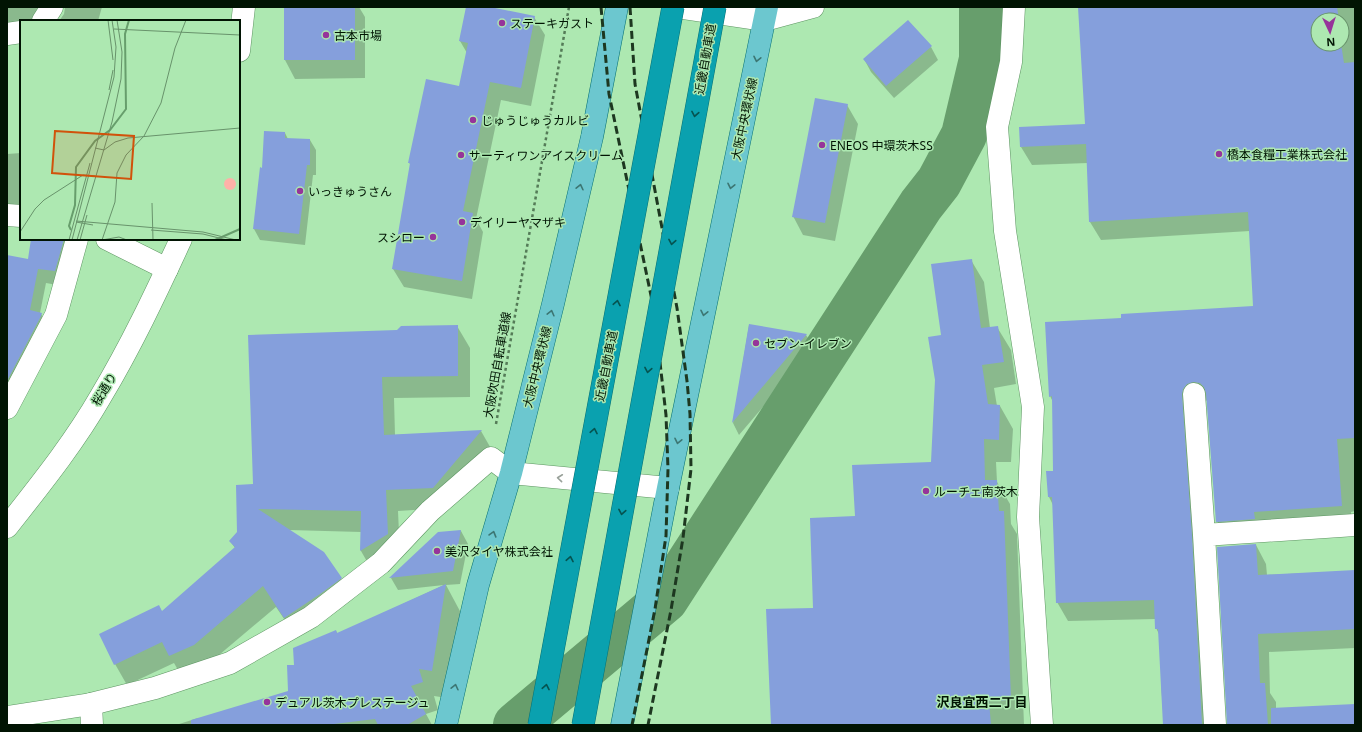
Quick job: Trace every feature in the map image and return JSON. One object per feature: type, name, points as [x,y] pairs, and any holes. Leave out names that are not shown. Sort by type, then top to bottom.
[{"type":"highway","name":"近畿自動車道","points":[[538,725],[673,7]]},
{"type":"highway","name":"近畿自動車道","points":[[583,725],[715,7]]},
{"type":"main road","name":"大阪中央環状線","points":[[446,725],[478,585],[511,473],[554,304],[590,145],[617,7]]},
{"type":"main road","name":"大阪中央環状線","points":[[622,725],[668,488],[766,14]]},
{"type":"street","points":[[44,20],[52,7]]},
{"type":"street","points":[[240,42],[244,7]]},
{"type":"street","points":[[677,7],[766,14],[813,7]]},
{"type":"street","points":[[1014,7],[1011,62],[997,127],[1005,231],[1033,407],[1028,517],[1042,725]]},
{"type":"street","points":[[7,34],[20,32]]},
{"type":"street","points":[[7,215],[20,216]]},
{"type":"street","points":[[7,408],[56,315],[76,240]]},
{"type":"street","points":[[109,240],[167,269]]},
{"type":"street","name":"桜通り","points":[[7,527],[60,458],[101,397],[143,322],[181,240]]},
{"type":"street","points":[[1194,394],[1215,725]]},
{"type":"street","points":[[7,717],[92,714],[155,688],[230,663],[311,617],[381,564],[430,511],[490,458],[511,473],[668,488]]},
{"type":"street","points":[[1204,535],[1355,525]]},
{"type":"path","name":"大阪吹田自転車道線","points":[[490,458],[569,7]]},
{"type":"building","points":[[284,7],[355,7],[355,60],[284,60]]},
{"type":"building","points":[[466,7],[490,7],[535,16],[521,88],[490,82],[463,211],[473,213],[462,281],[392,269],[410,163],[408,163],[426,79],[459,86],[468,43],[459,41]]},
{"type":"building","points":[[1078,7],[1337,7],[1338,12],[1310,12],[1310,52],[1342,52],[1344,63],[1355,62],[1355,438],[1337,439],[1342,506],[1254,512],[1255,519],[1216,522],[1206,393],[1204,387],[1200,383],[1194,382],[1187,384],[1183,389],[1182,395],[1192,536],[1202,725],[1163,725],[1158,629],[1155,629],[1154,600],[1056,603],[1052,497],[1048,497],[1046,471],[1053,471],[1052,396],[1049,397],[1045,322],[1121,318],[1121,314],[1253,306],[1248,212],[1089,222],[1086,144],[1020,147],[1019,127],[1085,124]]},
{"type":"building","points":[[908,20],[932,46],[886,86],[863,59]]},
{"type":"building","points":[[815,98],[848,104],[825,223],[792,217]]},
{"type":"building","points":[[264,131],[285,132],[285,138],[310,139],[310,165],[307,165],[299,234],[253,229],[260,167],[262,168]]},
{"type":"building","points":[[31,240],[64,240],[55,271],[38,269],[30,310],[42,313],[7,381],[7,255],[28,259]]},
{"type":"building","points":[[972,259],[981,328],[998,326],[1004,362],[982,365],[988,404],[1000,405],[999,440],[984,439],[985,480],[997,480],[999,511],[1004,511],[1011,700],[989,701],[991,725],[771,725],[766,609],[813,608],[810,518],[855,516],[852,465],[931,462],[935,380],[928,337],[941,335],[931,264]]},
{"type":"building","points":[[749,324],[807,334],[732,423]]},
{"type":"building","points":[[458,325],[458,376],[382,377],[384,435],[482,430],[433,488],[386,490],[388,534],[360,551],[361,511],[258,509],[324,552],[342,578],[284,618],[263,586],[194,645],[169,656],[162,642],[114,665],[99,634],[159,605],[162,611],[235,547],[229,541],[237,532],[236,485],[253,484],[248,335],[397,330],[401,326]]},
{"type":"building","points":[[461,530],[453,571],[389,578],[438,532]]},
{"type":"building","points":[[1256,544],[1258,575],[1355,570],[1355,629],[1258,634],[1260,683],[1265,683],[1268,725],[1227,725],[1217,547]]},
{"type":"building","points":[[446,584],[432,671],[419,669],[423,682],[411,686],[426,714],[407,725],[378,725],[375,719],[326,725],[191,725],[191,720],[288,691],[287,665],[294,665],[293,648],[336,630],[337,633]]},
{"type":"building","points":[[1355,704],[1355,725],[1271,725],[1271,708]]},
{"type":"waterway","points":[[516,725],[665,600],[921,205],[939,182],[964,135],[982,59],[982,7]]},
{"type":"railway","points":[[601,7],[609,94],[654,310],[666,415],[668,469],[666,536],[655,609],[632,725]]},
{"type":"railway","points":[[630,7],[635,84],[677,308],[690,414],[691,469],[683,538],[671,610],[648,725]]},
{"type":"place","name":"ステーキガスト","points":[[502,23]]},
{"type":"place","name":"古本市場","points":[[326,35]]},
{"type":"place","name":"じゅうじゅうカルビ","points":[[473,120]]},
{"type":"place","name":"ENEOS 中環茨木SS","points":[[822,145]]},
{"type":"place","name":"橋本食糧工業株式会社","points":[[1219,154]]},
{"type":"place","name":"サーティワンアイスクリーム","points":[[461,155]]},
{"type":"place","name":"いっきゅうさん","points":[[300,191]]},
{"type":"place","name":"デイリーヤマザキ","points":[[462,222]]},
{"type":"place","name":"スシロー","points":[[433,237]]},
{"type":"place","name":"セブン-イレブン","points":[[756,343]]},
{"type":"place","name":"ルーチェ南茨木","points":[[926,491]]},
{"type":"place","name":"美沢タイヤ株式会社","points":[[437,551]]},
{"type":"place","name":"デュアル茨木プレステージュ","points":[[267,702]]},
{"type":"district","name":"沢良宜西二丁目","points":[[982,702]]}]
